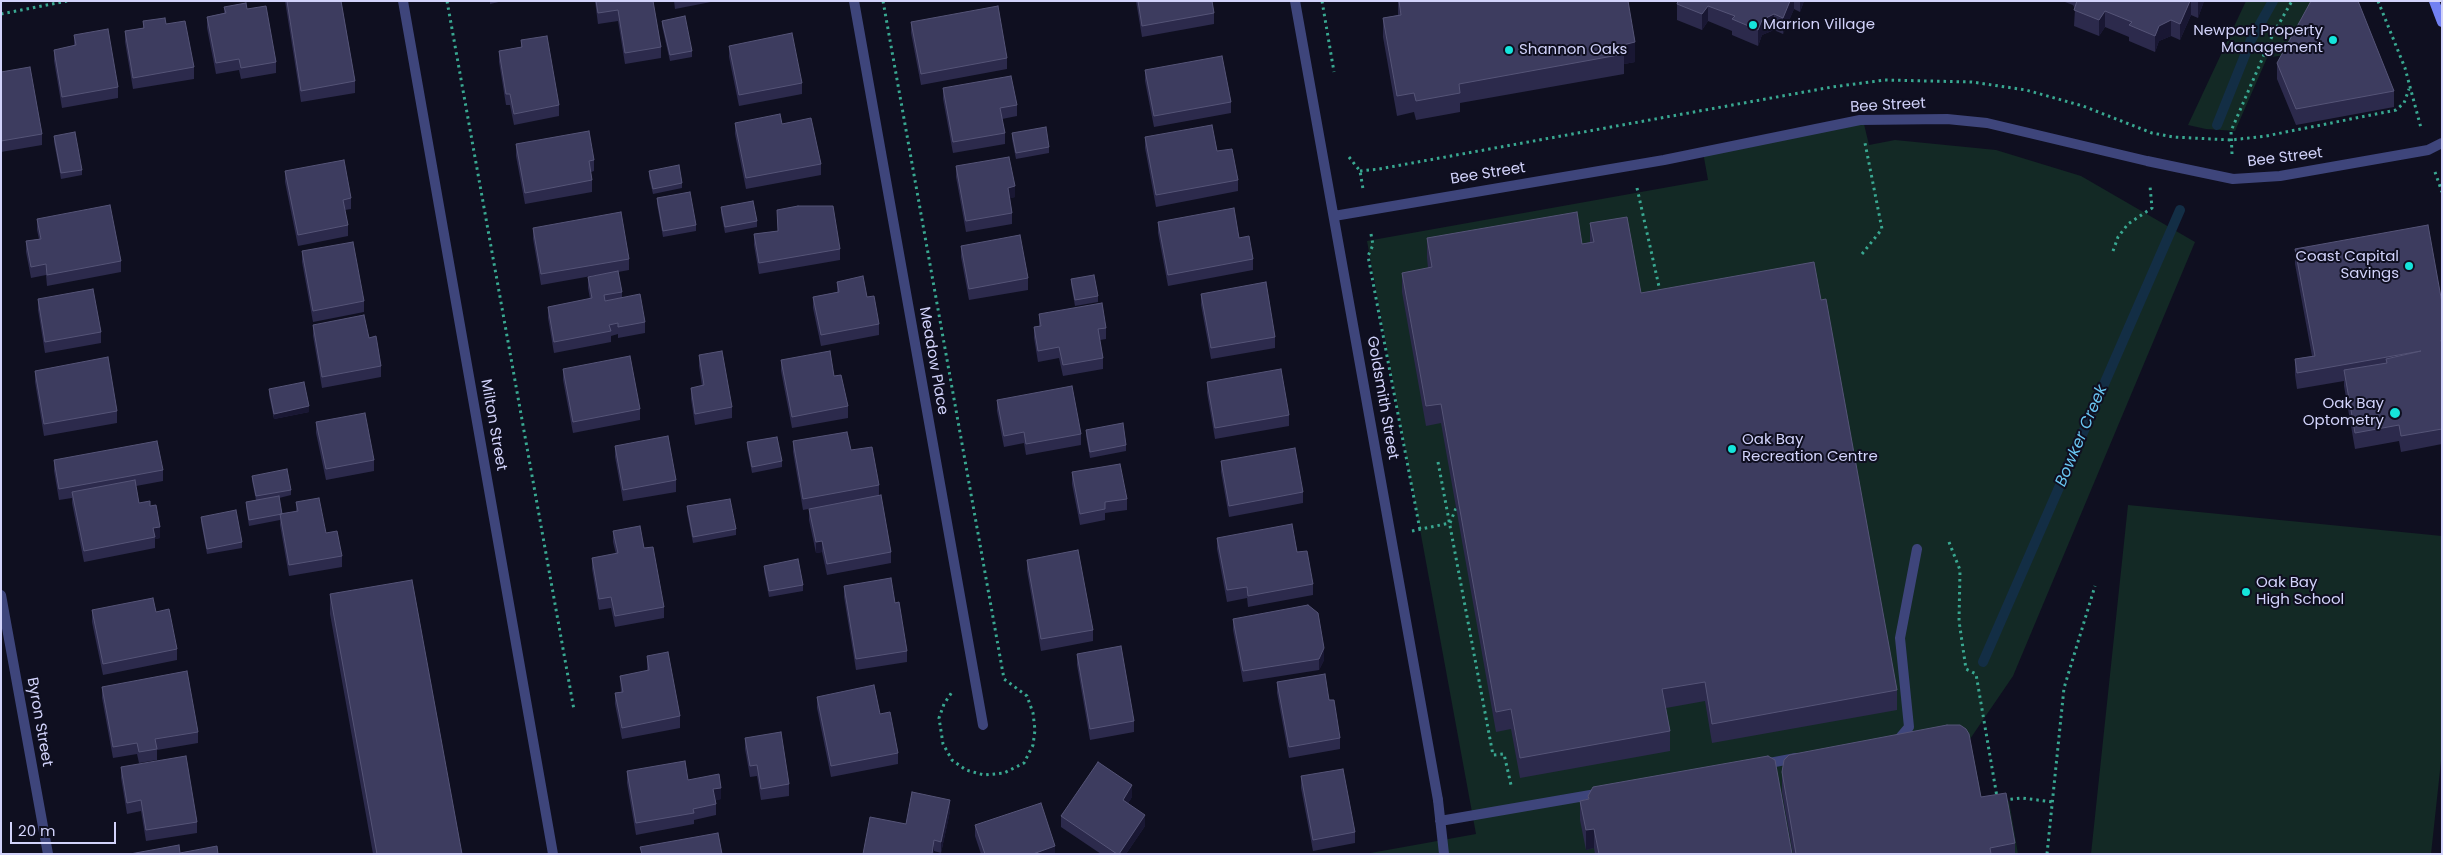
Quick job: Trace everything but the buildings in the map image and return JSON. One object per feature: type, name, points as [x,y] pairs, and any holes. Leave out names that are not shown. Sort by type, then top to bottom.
[{"type":"main road","points":[[2434,1],[2442,22]]},
{"type":"street","name":"Milton Street","points":[[403,1],[553,854]]},
{"type":"street","name":"Meadow Place","points":[[854,1],[983,725]]},
{"type":"street","name":"Goldsmith Street","points":[[1295,1],[1438,800],[1444,854]]},
{"type":"street","name":"Bee Street","points":[[1334,216],[1628,167],[1860,120],[1947,119],[1987,123],[2147,161],[2233,178],[2290,174],[2428,150],[2442,143]]},
{"type":"street","points":[[1878,744],[1898,740],[1909,727],[1900,638],[1917,549]]},
{"type":"street","name":"Byron Street","points":[[1,595],[48,854]]},
{"type":"street","points":[[1751,766],[1810,756]]},
{"type":"street","points":[[1440,821],[1614,790]]},
{"type":"path","points":[[1,14],[68,1]]},
{"type":"path","points":[[448,1],[574,710]]},
{"type":"path","points":[[1322,1],[1336,80]]},
{"type":"path","points":[[2233,178],[2231,132],[2273,34],[2292,1]]},
{"type":"path","points":[[2378,1],[2405,68],[2409,89]]},
{"type":"path","points":[[1860,120],[1882,229],[1862,254]]},
{"type":"path","points":[[1347,148],[1349,158],[1360,171],[1373,246],[1368,256],[1420,530]]},
{"type":"path","points":[[2113,250],[2118,237],[2128,224],[2152,208],[2147,161]]},
{"type":"path","points":[[1628,167],[1637,189],[1660,292]]},
{"type":"path","points":[[1438,462],[1493,755],[1504,754],[1516,808]]},
{"type":"path","points":[[1450,523],[1456,508]]},
{"type":"path","points":[[1440,526],[1450,523]]},
{"type":"path","points":[[1950,542],[1960,570],[1959,621],[1966,668],[1976,674],[1997,801],[2022,798],[2053,802]]},
{"type":"path","points":[[2048,854],[2064,688],[2095,586]]},
{"type":"green space","points":[[2246,1],[2319,1],[2284,55],[2267,58],[2235,131],[2206,129],[2188,125]]},
{"type":"green space","name":"Oak Bay Recreation Centre","points":[[1863,120],[1869,145],[1895,140],[1996,150],[2081,176],[2195,242],[2013,676],[1970,739],[1983,805],[2009,801],[2018,854],[1365,854],[1476,834],[1367,241],[1708,180],[1703,152]]},
{"type":"green space","name":"Oak Bay High School","points":[[2128,505],[2442,536],[2442,752],[2431,854],[2091,854]]},
{"type":"waterway","name":"Bowker Creek","points":[[2217,125],[2251,40],[2273,1]]},
{"type":"waterway","name":"Bowker Creek","points":[[1983,662],[2180,210]]},
{"type":"place","name":"Marrion Village","points":[[1753,25]]},
{"type":"place","name":"Newport Property Management","points":[[2333,40]]},
{"type":"place","name":"Shannon Oaks","points":[[1509,50]]},
{"type":"place","name":"Coast Capital Savings","points":[[2409,266]]},
{"type":"place","name":"Oak Bay Optometry","points":[[2395,413]]},
{"type":"place","name":"Oak Bay Recreation Centre","points":[[1732,449]]},
{"type":"place","name":"Oak Bay High School","points":[[2246,592]]}]
